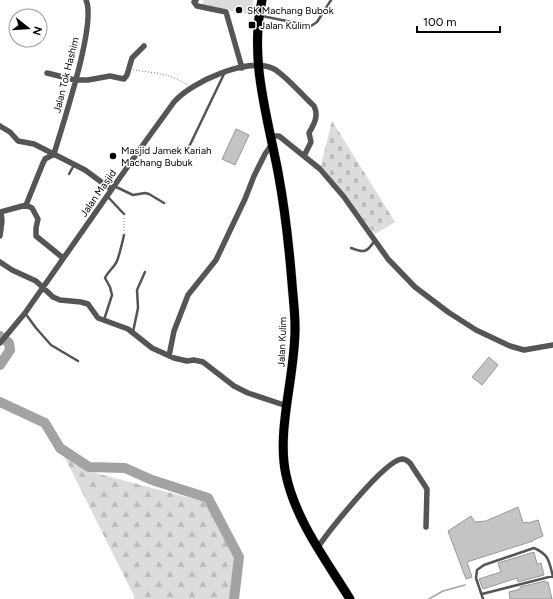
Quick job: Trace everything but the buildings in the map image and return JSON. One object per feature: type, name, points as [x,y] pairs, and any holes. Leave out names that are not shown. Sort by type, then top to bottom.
[{"type":"main road","name":"Jalan Kulim","points":[[262,0],[257,37],[258,65],[271,140],[283,196],[295,327],[284,438],[285,472],[293,501],[318,547],[350,599]]},
{"type":"street","name":"Jalan Tok Hashim","points":[[54,154],[75,80],[87,28],[89,8],[86,0]]},
{"type":"street","points":[[196,0],[194,2],[197,6],[226,12],[242,68]]},
{"type":"street","points":[[47,73],[75,80],[88,80],[110,76],[122,79],[127,75],[132,58],[144,46]]},
{"type":"street","points":[[258,65],[275,70],[314,106],[317,111],[315,123],[309,133],[311,142],[304,156]]},
{"type":"street","name":"Jalan Masjid","points":[[0,343],[25,313],[174,102],[191,88],[206,79],[226,71],[258,65]]},
{"type":"street","points":[[0,126],[10,132],[18,141],[34,144],[85,170],[112,188]]},
{"type":"street","points":[[169,356],[174,331],[188,296],[216,260],[271,140],[279,136],[325,175],[344,197],[388,259],[415,286],[448,312],[476,330],[510,346],[524,350],[553,345]]},
{"type":"street","points":[[26,205],[45,159],[54,154]]},
{"type":"street","points":[[0,236],[2,221],[1,212],[26,205],[32,208],[37,215],[38,222],[36,236],[63,258]]},
{"type":"street","points":[[0,262],[12,270],[36,281],[53,297],[60,300],[88,304],[98,318],[119,325],[132,332],[152,348],[169,356],[187,361],[194,360],[203,362],[234,386],[248,393],[287,406]]},
{"type":"street","points":[[318,547],[341,515],[383,472],[402,459],[410,463],[427,489],[426,527]]},
{"type":"lane","points":[[259,16],[311,26],[317,22],[331,0]]},
{"type":"lane","points":[[187,151],[226,71]]},
{"type":"lane","points":[[69,174],[74,165]]},
{"type":"lane","points":[[112,188],[133,195],[144,193],[149,194],[164,203]]},
{"type":"lane","points":[[107,196],[124,214]]},
{"type":"lane","points":[[104,321],[112,295],[105,278],[117,261],[124,235]]},
{"type":"lane","points":[[351,248],[362,252],[365,251],[375,240]]},
{"type":"lane","points":[[132,332],[138,308],[137,290],[145,272]]},
{"type":"lane","points":[[25,313],[51,345],[78,361]]},
{"type":"lane","points":[[482,594],[553,577],[548,558],[542,551],[534,548],[484,565],[477,570],[476,578],[483,599]]},
{"type":"path","points":[[129,70],[167,74],[191,88]]},
{"type":"path","points":[[124,214],[124,235]]},
{"type":"green space","name":"SK Machang Bubok","points":[[204,0],[253,0],[251,14],[201,6]]},
{"type":"green space","points":[[332,121],[395,222],[375,234],[321,165]]},
{"type":"green space","points":[[60,448],[88,471],[205,502],[235,557],[231,599],[134,599],[134,596]]},
{"type":"waterway","points":[[0,336],[9,343],[10,350],[0,365]]},
{"type":"waterway","points":[[0,402],[45,423],[60,448],[89,467],[125,468],[152,480],[208,498],[239,557],[234,599]]},
{"type":"waterway","points":[[429,599],[443,591],[465,585]]},
{"type":"place","name":"SK Machang Bubok","points":[[239,10]]},
{"type":"place","name":"Jalan Kulim","points":[[252,25]]},
{"type":"place","name":"Masjid Jamek Kariah Machang Bubuk","points":[[113,156]]}]
